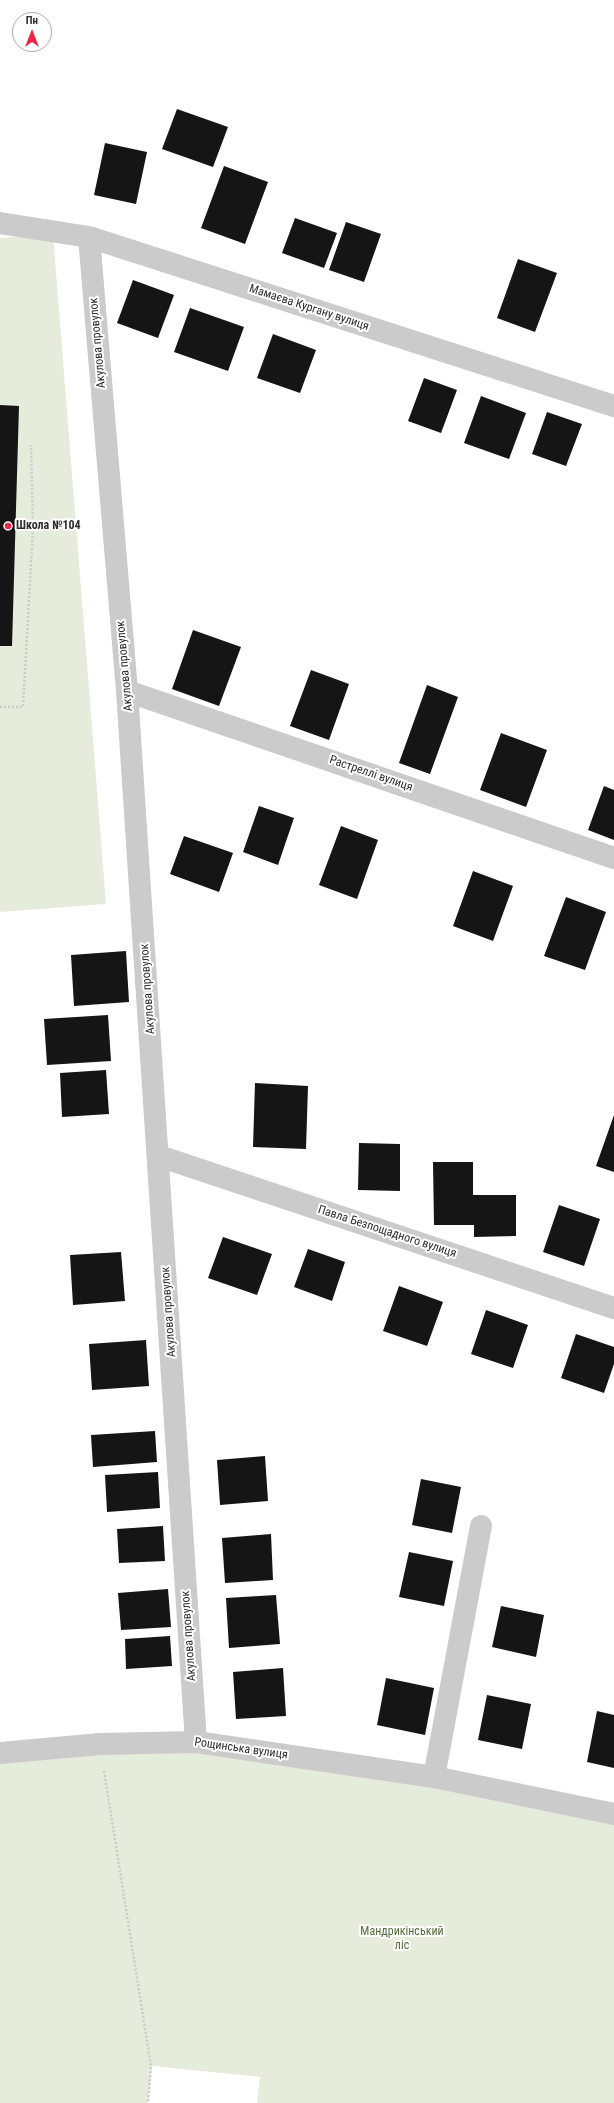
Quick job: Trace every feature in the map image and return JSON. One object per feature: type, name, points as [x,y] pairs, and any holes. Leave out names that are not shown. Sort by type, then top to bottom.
[{"type":"street","name":"Мамаєва Кургану вулиця","points":[[0,223],[89,237],[614,406]]},
{"type":"street","name":"Акулова провулок","points":[[89,237],[127,691],[159,1156],[196,1742]]},
{"type":"street","name":"Растреллі вулиця","points":[[127,691],[614,858]]},
{"type":"street","name":"Павла Безпощадного вулиця","points":[[159,1156],[613,1304]]},
{"type":"street","points":[[434,1777],[481,1526]]},
{"type":"street","name":"Рощинська вулиця","points":[[0,1753],[100,1744],[196,1742],[434,1777],[614,1814]]},
{"type":"path","points":[[0,707],[23,707],[33,528],[31,445]]},
{"type":"path","points":[[100,1744],[152,2066],[148,2103]]},
{"type":"green space","points":[[53,234],[106,904],[0,912],[0,238]]},
{"type":"green space","name":"Мандрикінський ліс","points":[[196,1742],[434,1777],[614,1825],[614,2103],[257,2103],[260,2077],[152,2066],[148,2103],[0,2103],[0,1753]]},
{"type":"building","points":[[177,109],[228,127],[213,167],[162,149]]},
{"type":"building","points":[[105,143],[147,152],[136,204],[94,195]]},
{"type":"building","points":[[224,166],[268,182],[245,244],[201,228]]},
{"type":"building","points":[[295,218],[337,233],[324,268],[282,253]]},
{"type":"building","points":[[346,222],[381,234],[364,282],[329,270]]},
{"type":"building","points":[[518,259],[557,273],[535,332],[497,318]]},
{"type":"building","points":[[133,280],[174,295],[158,338],[117,323]]},
{"type":"building","points":[[190,308],[244,327],[228,371],[174,352]]},
{"type":"building","points":[[273,334],[316,350],[300,393],[257,378]]},
{"type":"building","points":[[424,378],[457,390],[441,433],[408,421]]},
{"type":"building","points":[[481,396],[526,413],[509,459],[464,443]]},
{"type":"building","name":"Школа №104","points":[[0,405],[19,406],[12,646],[0,646]]},
{"type":"building","points":[[547,412],[582,424],[566,466],[532,454]]},
{"type":"building","points":[[193,630],[241,647],[219,706],[172,689]]},
{"type":"building","points":[[311,670],[349,684],[329,740],[290,726]]},
{"type":"building","points":[[427,685],[458,697],[430,774],[399,763]]},
{"type":"building","points":[[501,733],[547,750],[526,807],[480,790]]},
{"type":"building","points":[[604,786],[614,790],[614,840],[588,830]]},
{"type":"building","points":[[259,806],[294,818],[278,865],[243,852]]},
{"type":"building","points":[[341,826],[378,840],[357,899],[319,885]]},
{"type":"building","points":[[184,836],[233,853],[219,892],[170,874]]},
{"type":"building","points":[[473,871],[513,886],[493,941],[453,926]]},
{"type":"building","points":[[566,897],[606,912],[585,970],[544,956]]},
{"type":"building","points":[[126,951],[129,1002],[74,1006],[71,955]]},
{"type":"building","points":[[108,1015],[111,1061],[47,1065],[44,1019]]},
{"type":"building","points":[[106,1070],[109,1114],[62,1117],[60,1073]]},
{"type":"building","points":[[255,1083],[308,1086],[306,1149],[253,1147]]},
{"type":"building","points":[[614,1115],[614,1172],[596,1166]]},
{"type":"building","points":[[359,1143],[400,1144],[400,1191],[358,1190]]},
{"type":"building","points":[[433,1162],[473,1162],[473,1195],[516,1195],[516,1236],[474,1237],[474,1225],[434,1225]]},
{"type":"building","points":[[559,1205],[600,1219],[584,1266],[543,1252]]},
{"type":"building","points":[[223,1237],[272,1254],[257,1295],[208,1278]]},
{"type":"building","points":[[308,1249],[345,1262],[332,1301],[294,1287]]},
{"type":"building","points":[[121,1252],[125,1301],[73,1305],[70,1255]]},
{"type":"building","points":[[399,1286],[443,1302],[427,1346],[383,1331]]},
{"type":"building","points":[[486,1310],[528,1325],[513,1368],[471,1354]]},
{"type":"building","points":[[576,1334],[614,1347],[614,1364],[604,1393],[561,1378]]},
{"type":"building","points":[[146,1340],[149,1386],[92,1390],[89,1344]]},
{"type":"building","points":[[155,1431],[157,1462],[93,1467],[91,1435]]},
{"type":"building","points":[[265,1456],[268,1501],[220,1505],[217,1460]]},
{"type":"building","points":[[158,1472],[160,1508],[107,1512],[105,1475]]},
{"type":"building","points":[[421,1479],[461,1487],[452,1533],[412,1525]]},
{"type":"building","points":[[163,1526],[165,1561],[119,1563],[117,1529]]},
{"type":"building","points":[[271,1534],[273,1580],[225,1583],[222,1538]]},
{"type":"building","points":[[409,1552],[453,1561],[444,1606],[399,1597]]},
{"type":"building","points":[[168,1589],[171,1627],[121,1630],[118,1593]]},
{"type":"building","points":[[276,1595],[280,1644],[229,1648],[226,1598]]},
{"type":"building","points":[[501,1606],[544,1615],[536,1657],[492,1647]]},
{"type":"building","points":[[170,1636],[172,1666],[126,1669],[125,1639]]},
{"type":"building","points":[[283,1668],[286,1716],[236,1719],[233,1672]]},
{"type":"building","points":[[386,1678],[434,1688],[425,1735],[377,1725]]},
{"type":"building","points":[[487,1695],[531,1704],[522,1749],[478,1740]]},
{"type":"building","points":[[597,1711],[614,1715],[614,1768],[587,1762]]},
{"type":"place","name":"Школа №104","points":[[8,526]]}]
